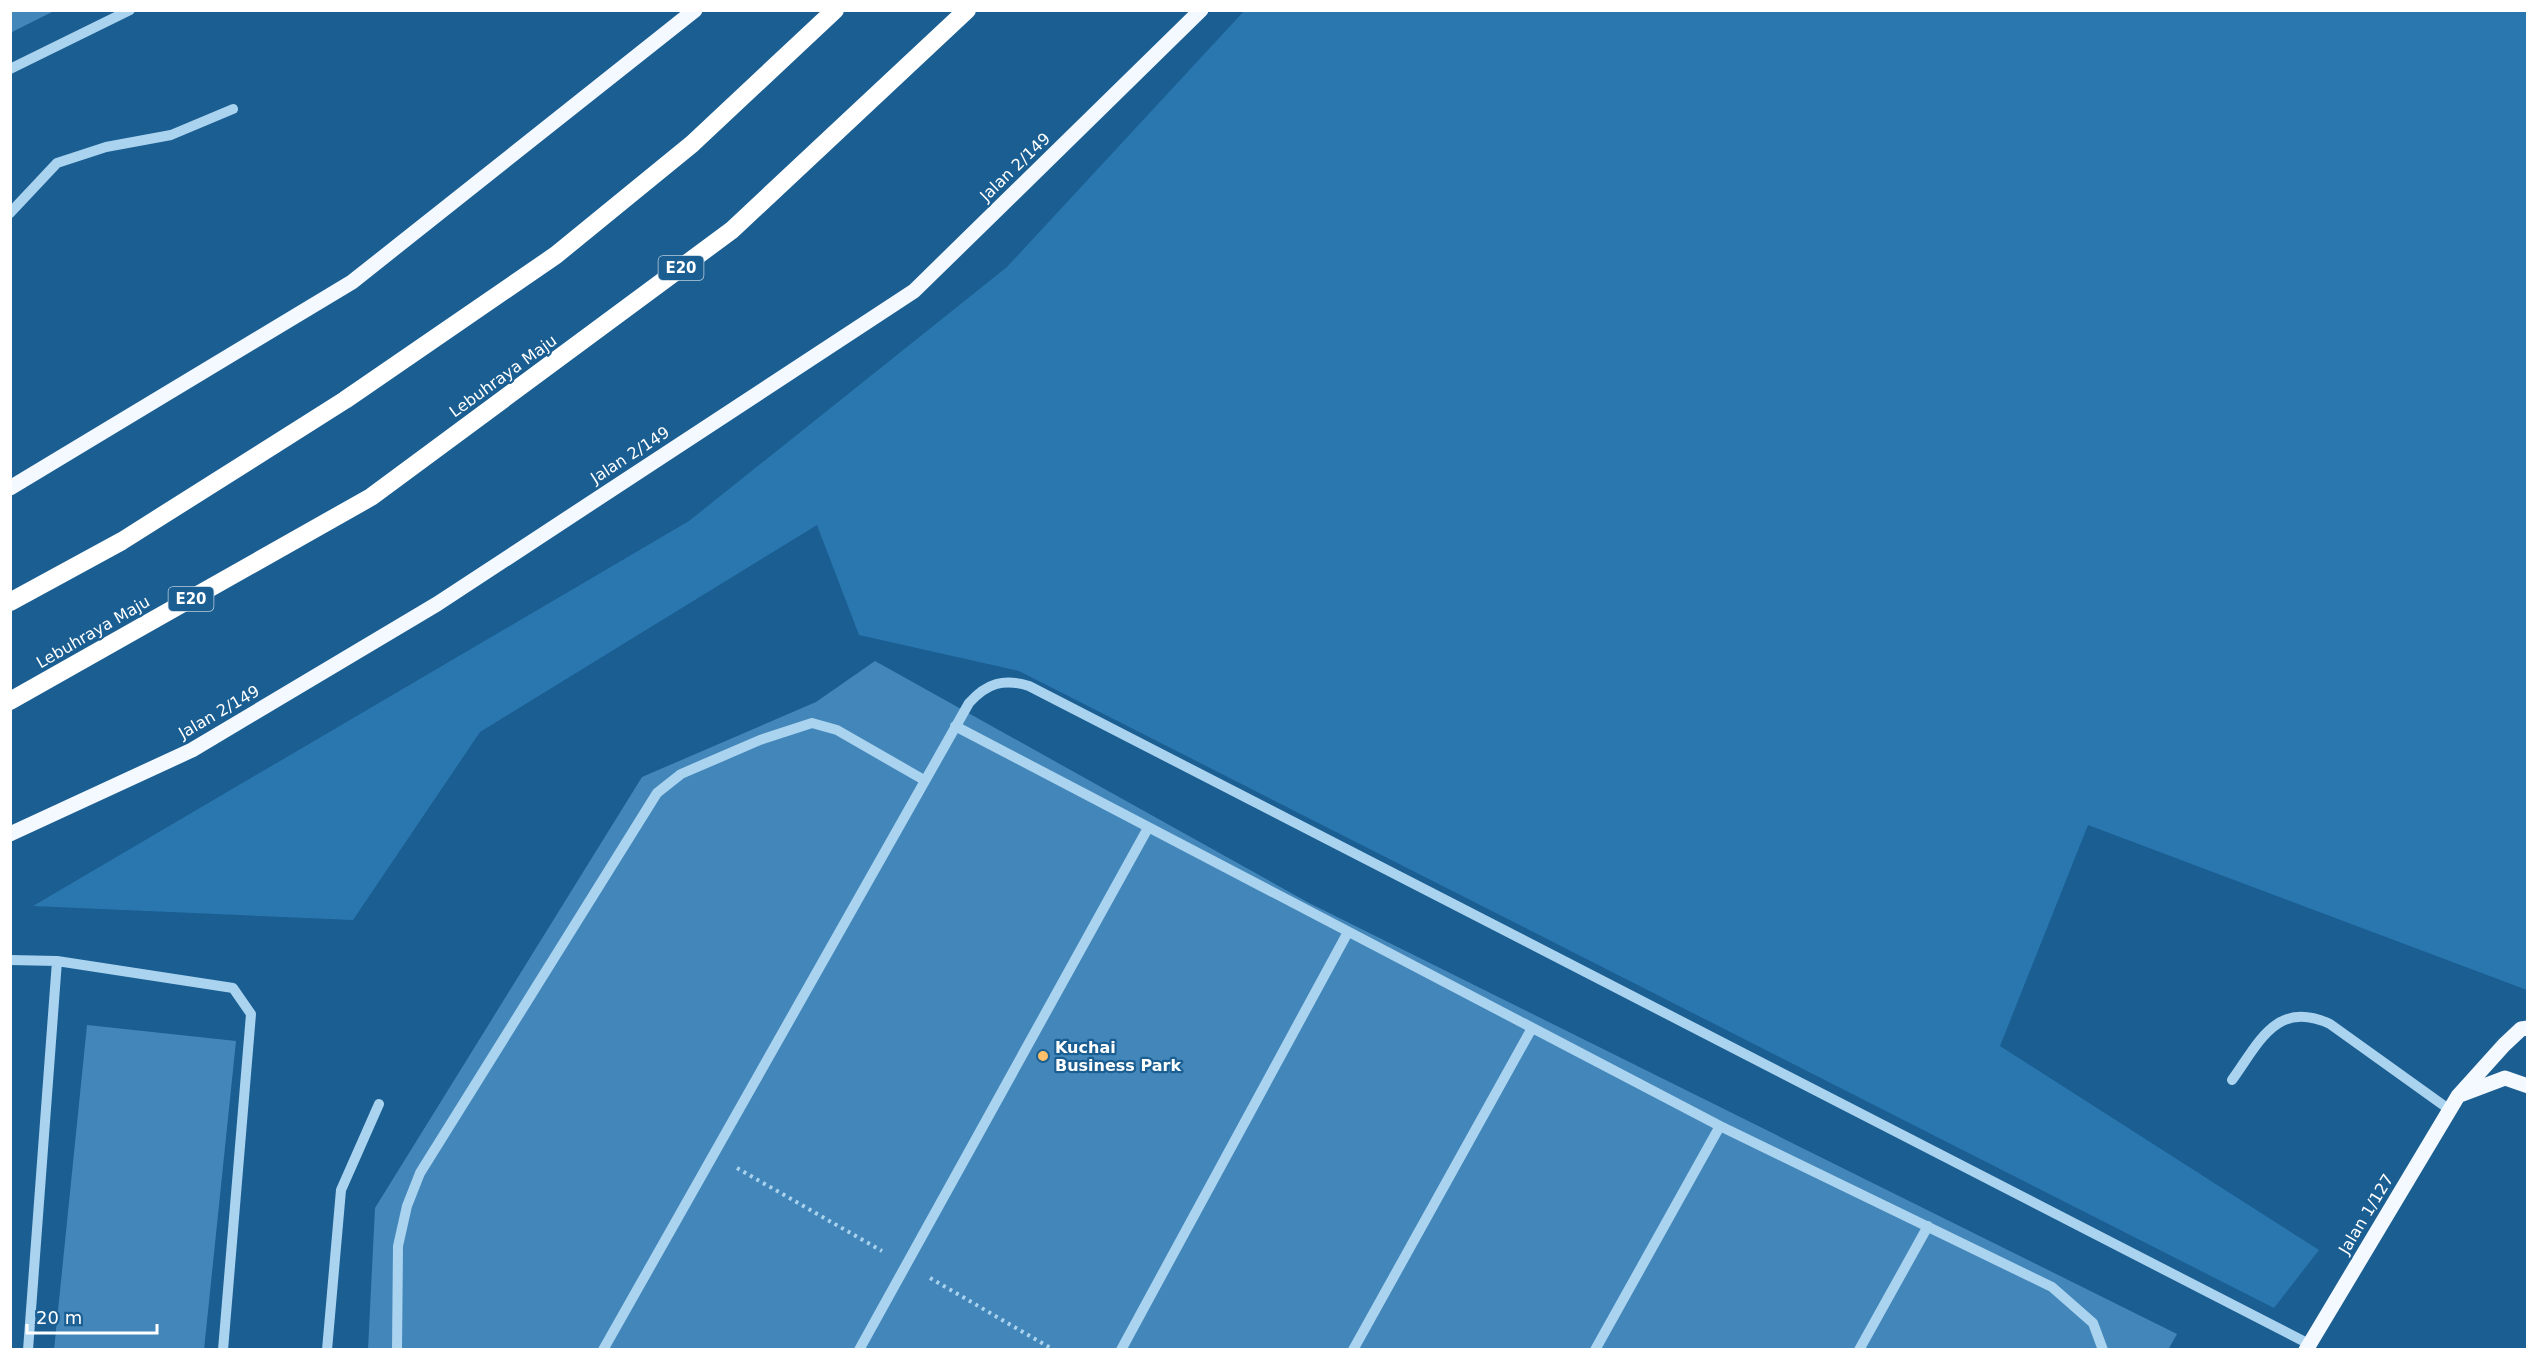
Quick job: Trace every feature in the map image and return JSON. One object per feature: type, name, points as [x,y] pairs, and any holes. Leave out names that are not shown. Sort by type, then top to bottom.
[{"type":"highway","points":[[10,602],[122,541],[345,400],[556,255],[692,144],[836,10]]},
{"type":"highway","name":"Lebuhraya Maju","points":[[10,701],[371,497],[732,230],[967,10]]},
{"type":"main road","points":[[10,488],[352,282],[695,10]]},
{"type":"main road","name":"Jalan 2/149","points":[[10,834],[192,750],[437,604],[914,291],[1201,10]]},
{"type":"main road","name":"Jalan 1/127","points":[[2307,1347],[2458,1096],[2504,1045],[2522,1029],[2528,1028]]},
{"type":"main road","points":[[2458,1096],[2505,1078],[2528,1086]]},
{"type":"street","points":[[10,69],[130,10]]},
{"type":"street","points":[[10,213],[57,163],[106,147],[171,135],[233,109]]},
{"type":"street","points":[[603,1350],[969,703],[980,691],[996,683],[1013,681],[1029,686],[2307,1347]]},
{"type":"street","points":[[397,1350],[398,1246],[407,1206],[420,1173],[657,793],[681,774],[760,740],[812,723],[837,730],[924,780]]},
{"type":"street","points":[[955,726],[1720,1126],[2052,1287],[2093,1323],[2103,1350]]},
{"type":"street","points":[[859,1350],[1148,828]]},
{"type":"street","points":[[1121,1350],[1348,932]]},
{"type":"street","points":[[10,960],[57,961],[233,988],[251,1014],[223,1350]]},
{"type":"street","points":[[28,1350],[57,961]]},
{"type":"street","points":[[2232,1080],[2265,1034],[2278,1022],[2295,1016],[2313,1016],[2330,1024],[2450,1110]]},
{"type":"street","points":[[1353,1350],[1532,1028]]},
{"type":"street","points":[[327,1350],[341,1190],[380,1104]]},
{"type":"street","points":[[1595,1350],[1720,1126]]},
{"type":"street","points":[[1859,1350],[1928,1226]]},
{"type":"shaded area","points":[[1245,10],[2527,11],[2527,990],[2088,825],[2000,1046],[2319,1250],[2274,1308],[1019,671],[859,635],[817,525],[480,732],[353,920],[33,906],[689,521],[1007,267]]},
{"type":"building","points":[[10,10],[56,10],[10,33]]},
{"type":"building","name":"Kuchai Business Park","points":[[875,661],[1309,903],[2177,1334],[2168,1350],[368,1350],[375,1208],[642,777],[816,702]]},
{"type":"building","points":[[87,1025],[236,1041],[204,1350],[54,1350]]},
{"type":"place","name":"Kuchai Business Park","points":[[1043,1056]]}]
